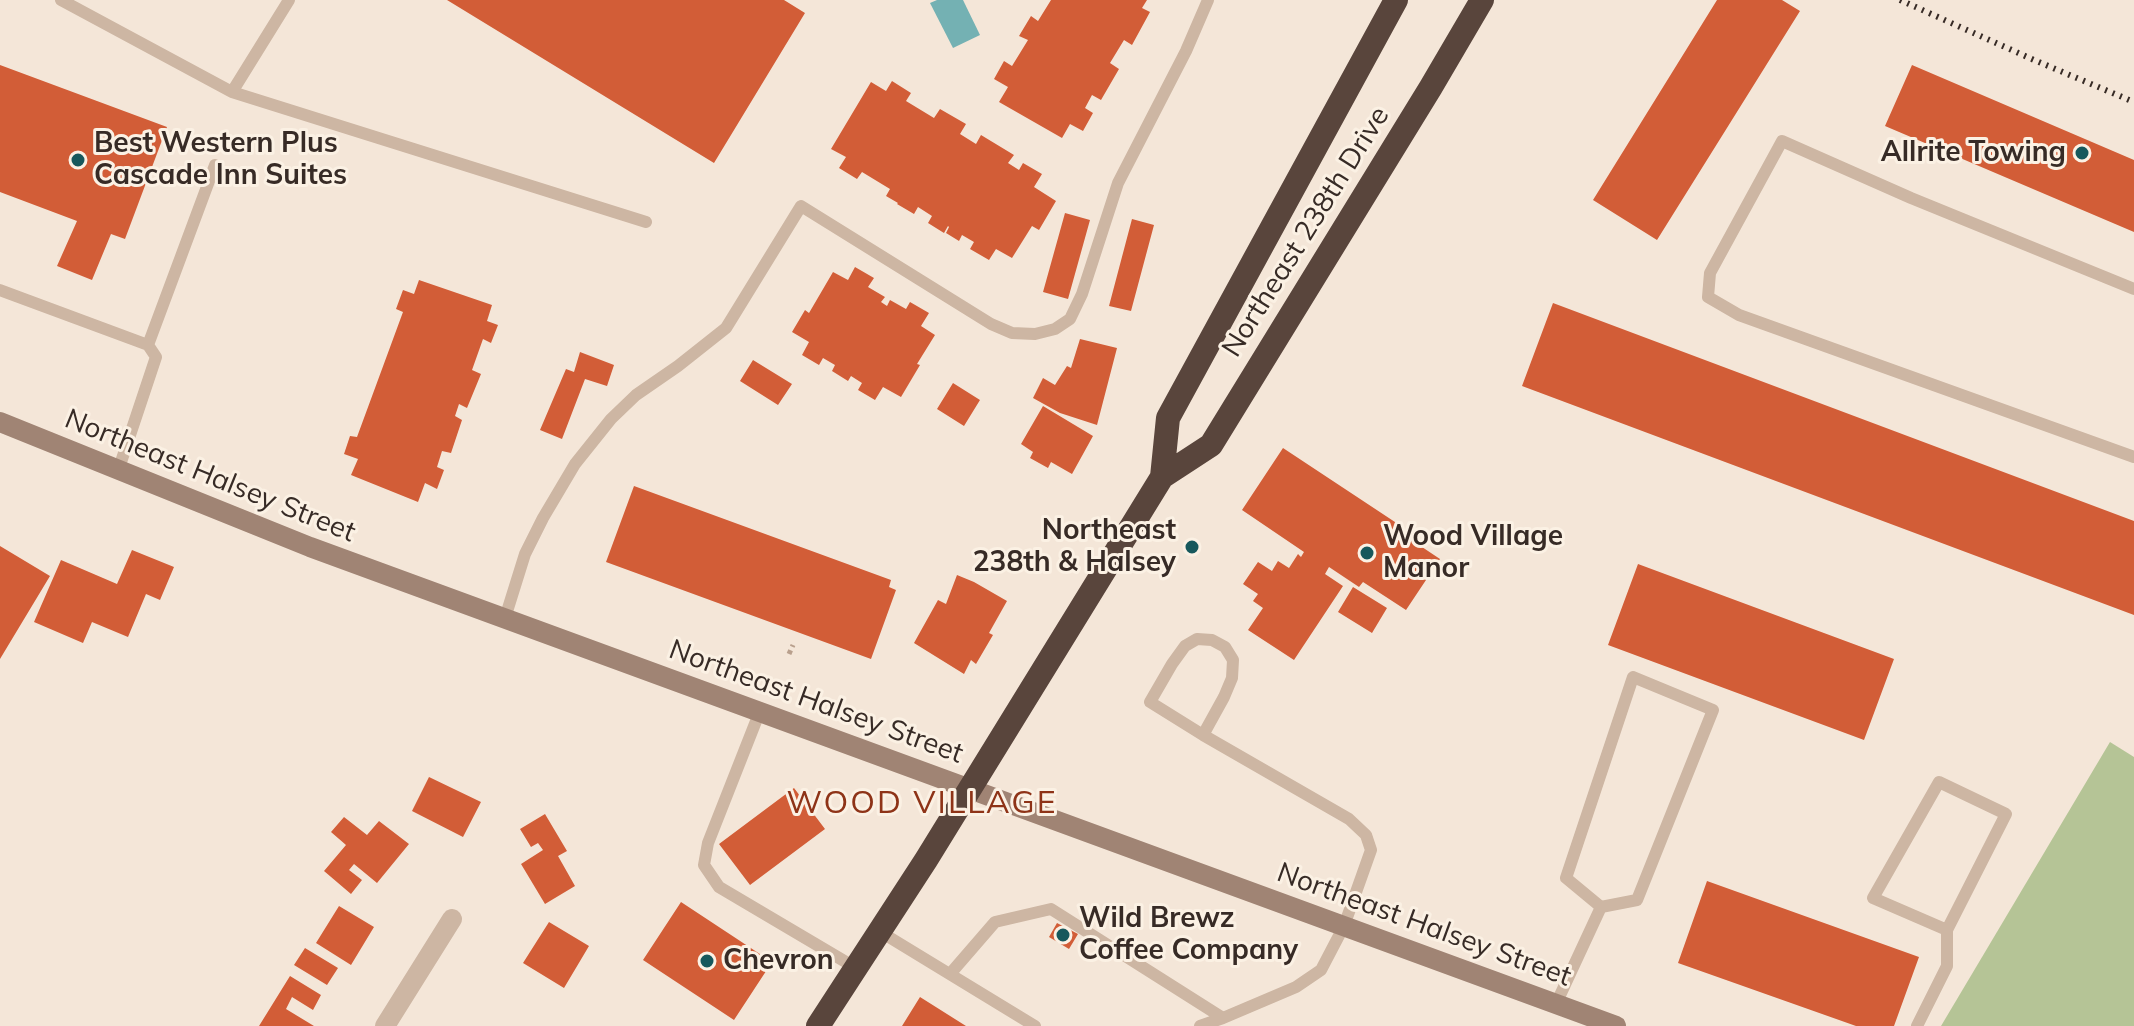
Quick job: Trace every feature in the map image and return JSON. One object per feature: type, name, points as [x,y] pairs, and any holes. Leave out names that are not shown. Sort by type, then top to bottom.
[{"type":"highway","name":"Northeast 238th Drive","points":[[1162,477],[1168,418],[1396,0]]},
{"type":"highway","name":"Northeast 238th Drive","points":[[818,1026],[970,788],[1162,477],[1211,445],[1482,0]]},
{"type":"main road","name":"Northeast Halsey Street","points":[[0,422],[310,547],[1616,1026]]},
{"type":"street","points":[[385,1026],[452,919]]},
{"type":"lane","points":[[61,0],[232,92],[646,222]]},
{"type":"lane","points":[[232,92],[289,0]]},
{"type":"lane","points":[[505,618],[525,554],[575,464],[611,419],[636,395],[726,328],[801,206],[991,324],[1012,333],[1035,334],[1055,329],[1070,319],[1082,294],[1118,183],[1186,51],[1208,0]]},
{"type":"lane","points":[[2134,289],[1911,198],[1782,141],[1710,273],[1708,297],[1739,315],[2134,457]]},
{"type":"lane","points":[[148,345],[215,165]]},
{"type":"lane","points":[[0,290],[148,345],[156,357],[118,471]]},
{"type":"lane","points":[[1200,1026],[1296,987],[1321,970],[1344,926],[1371,850],[1366,835],[1349,819],[1203,735],[1150,702],[1185,646],[1197,639],[1212,640],[1225,647],[1233,660],[1232,678],[1203,735]]},
{"type":"lane","points":[[1633,677],[1713,710],[1637,900],[1601,907],[1566,878],[1633,677]]},
{"type":"lane","points":[[760,711],[708,843],[704,865],[719,887],[856,968]]},
{"type":"lane","points":[[1917,1026],[1947,966],[1947,930],[2006,814],[1939,782],[1873,898],[1947,930]]},
{"type":"lane","points":[[1556,1004],[1601,907]]},
{"type":"lane","points":[[950,974],[995,922],[1051,909],[1223,1018]]},
{"type":"lane","points":[[879,931],[1035,1026]]},
{"type":"path","points":[[789,654],[793,645]]},
{"type":"green space","points":[[2110,742],[2134,757],[2134,1026],[1941,1026]]},
{"type":"water","points":[[963,0],[980,35],[953,48],[930,3]]},
{"type":"building","points":[[447,0],[784,0],[805,13],[714,163]]},
{"type":"building","points":[[1051,0],[1147,0],[1142,8],[1150,12],[1132,45],[1124,40],[1110,63],[1119,69],[1101,100],[1092,95],[1085,108],[1093,113],[1083,131],[1070,124],[1062,138],[999,102],[1008,87],[994,79],[1004,61],[1012,66],[1028,40],[1019,36],[1031,16],[1038,21]]},
{"type":"building","points":[[1717,0],[1782,0],[1800,11],[1657,240],[1593,200]]},
{"type":"building","name":"Best Western Plus Cascade Inn Suites","points":[[0,65],[167,127],[125,239],[111,234],[92,280],[57,266],[77,221],[0,192]]},
{"type":"building","points":[[1912,65],[2134,160],[2134,232],[1885,126]]},
{"type":"building","points":[[892,81],[911,93],[906,101],[934,118],[940,109],[966,124],[960,134],[976,144],[981,135],[1014,155],[1008,163],[1019,170],[1023,163],[1042,174],[1034,187],[1056,201],[1039,230],[1032,226],[1012,258],[996,249],[989,260],[970,249],[974,242],[962,235],[959,241],[946,233],[948,226],[944,233],[928,223],[932,216],[918,207],[914,214],[897,204],[886,196],[890,189],[862,172],[857,179],[839,168],[846,157],[831,149],[871,82],[886,91]]},
{"type":"building","points":[[1065,213],[1090,220],[1068,299],[1043,292]]},
{"type":"building","points":[[1132,219],[1154,225],[1131,311],[1109,306]]},
{"type":"building","points":[[855,267],[874,278],[868,287],[885,297],[881,302],[887,306],[890,300],[906,309],[910,302],[929,313],[921,326],[935,335],[901,397],[883,387],[875,400],[858,390],[862,383],[851,376],[848,381],[832,371],[835,365],[823,358],[819,365],[802,355],[809,342],[792,332],[805,310],[809,313],[833,272],[848,280]]},
{"type":"building","points":[[419,280],[492,305],[487,321],[498,325],[491,343],[483,339],[472,370],[481,374],[467,408],[459,404],[455,416],[462,420],[451,453],[442,451],[437,467],[444,470],[437,489],[425,483],[418,502],[351,475],[358,459],[344,454],[350,436],[357,437],[403,312],[396,309],[403,290],[414,294]]},
{"type":"building","points":[[1553,303],[2134,521],[2134,615],[1522,386]]},
{"type":"building","points":[[1080,339],[1117,348],[1097,425],[1060,413],[1033,398],[1043,378],[1055,385],[1067,366],[1071,368]]},
{"type":"building","points":[[580,352],[614,365],[607,386],[585,379],[562,439],[540,430],[566,369],[574,372]]},
{"type":"building","points":[[753,360],[792,384],[778,405],[740,381]]},
{"type":"building","points":[[953,383],[980,400],[964,426],[937,409]]},
{"type":"building","points":[[1043,406],[1093,436],[1072,474],[1051,462],[1048,468],[1030,458],[1033,452],[1021,444]]},
{"type":"building","name":"Wood Village Manor","points":[[1283,448],[1401,526],[1398,531],[1440,559],[1406,610],[1363,582],[1359,587],[1329,567],[1325,574],[1343,586],[1294,660],[1248,630],[1263,608],[1253,601],[1258,594],[1243,584],[1258,562],[1272,571],[1278,561],[1289,568],[1298,554],[1301,557],[1304,552],[1242,510]]},
{"type":"building","points":[[634,486],[891,580],[889,587],[896,590],[871,659],[606,562]]},
{"type":"building","points":[[0,546],[50,576],[0,659]]},
{"type":"building","points":[[132,550],[174,567],[160,600],[146,594],[128,637],[92,622],[83,643],[34,622],[61,560],[117,584]]},
{"type":"building","points":[[1638,564],[1894,659],[1864,740],[1608,645]]},
{"type":"building","points":[[957,575],[1007,601],[989,633],[993,635],[976,664],[971,660],[964,674],[914,643],[938,600],[946,604]]},
{"type":"building","points":[[1353,587],[1387,608],[1372,633],[1338,612]]},
{"type":"building","points":[[429,777],[481,802],[463,837],[412,811]]},
{"type":"building","name":"Chevron","points":[[794,788],[825,829],[750,885],[719,844]]},
{"type":"building","points":[[545,814],[567,851],[558,856],[575,886],[545,904],[521,864],[543,850],[538,843],[531,847],[520,829]]},
{"type":"building","points":[[344,817],[367,835],[379,821],[409,844],[377,883],[354,864],[349,870],[362,880],[351,894],[324,871],[346,845],[331,832]]},
{"type":"building","points":[[1707,881],[1919,957],[1894,1026],[1856,1026],[1678,963]]},
{"type":"building","name":"Chevron","points":[[681,902],[772,962],[734,1020],[643,960]]},
{"type":"building","points":[[339,906],[374,927],[351,965],[316,943]]},
{"type":"building","points":[[549,922],[589,946],[564,988],[523,963]]},
{"type":"building","name":"Wild Brewz Coffee Company","points":[[1057,923],[1078,934],[1069,949],[1049,937]]},
{"type":"building","points":[[305,948],[338,968],[327,985],[294,965]]},
{"type":"building","points":[[290,976],[321,995],[313,1010],[292,997],[286,1009],[314,1026],[259,1026]]},
{"type":"building","points":[[920,997],[966,1026],[902,1026]]},
{"type":"railway","points":[[1900,0],[2134,102]]},
{"type":"place","name":"Allrite Towing","points":[[2082,153]]},
{"type":"place","name":"Best Western Plus Cascade Inn Suites","points":[[78,160]]},
{"type":"place","name":"Northeast 238th & Halsey","points":[[1192,547]]},
{"type":"place","name":"Wood Village Manor","points":[[1367,553]]},
{"type":"place","name":"Wild Brewz Coffee Company","points":[[1063,935]]},
{"type":"place","name":"Chevron","points":[[707,961]]},
{"type":"district","name":"WOOD VILLAGE","points":[[922,803]]}]
